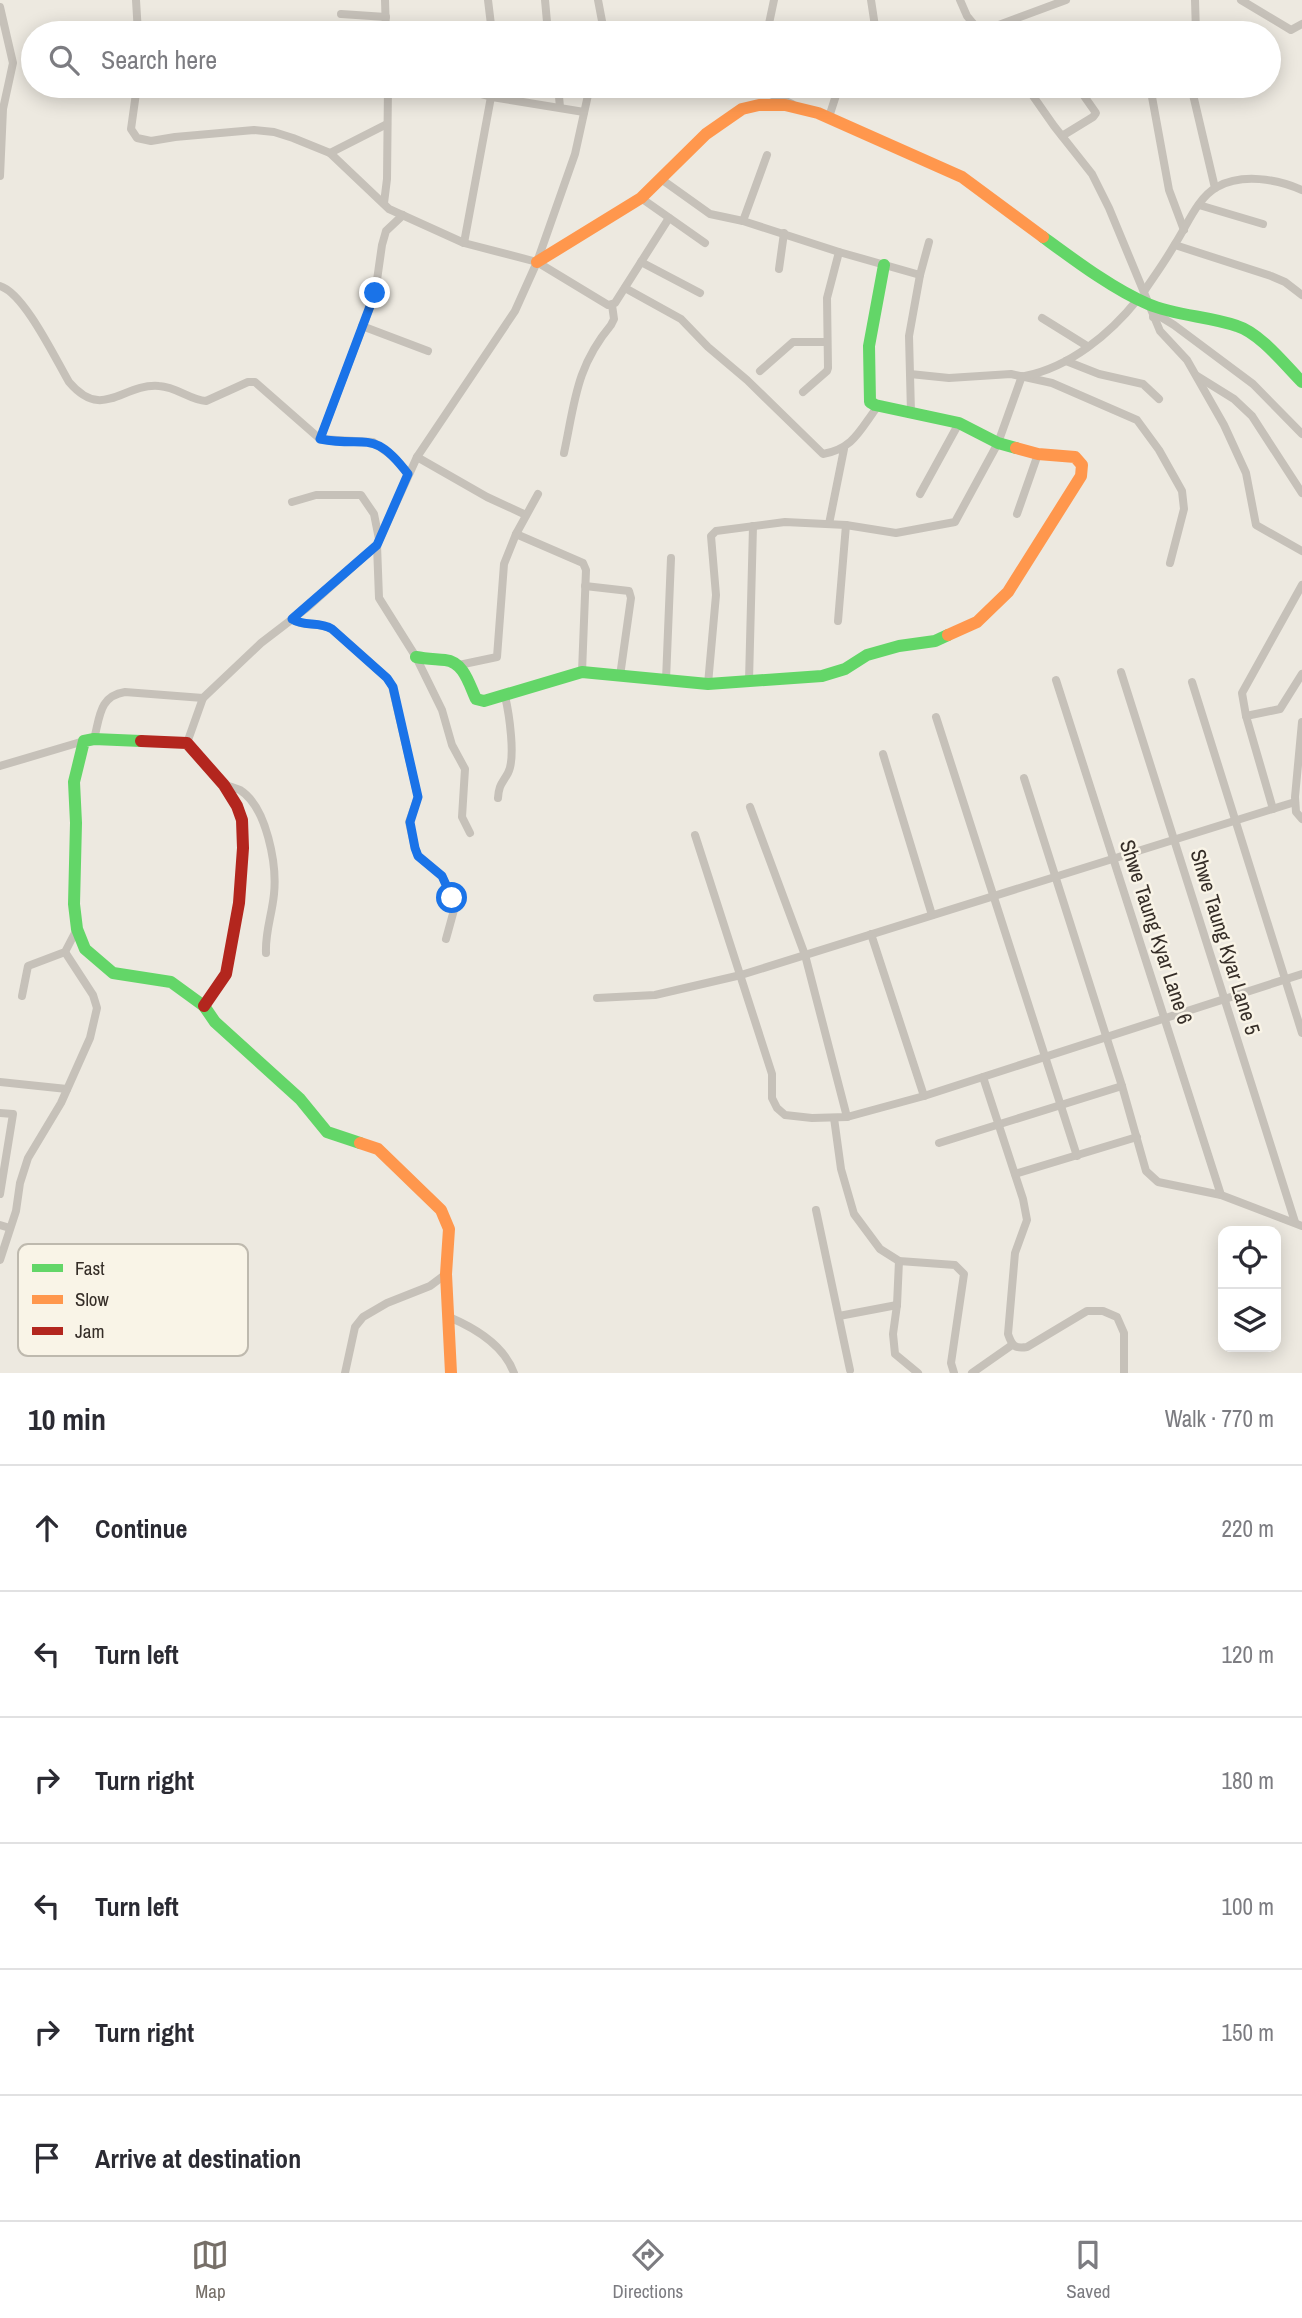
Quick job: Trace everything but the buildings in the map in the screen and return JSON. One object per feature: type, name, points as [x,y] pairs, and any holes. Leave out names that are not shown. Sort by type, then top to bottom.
[{"type":"street","points":[[136,0],[137,21]]},
{"type":"street","points":[[385,0],[386,21]]},
{"type":"street","points":[[488,0],[491,21]]},
{"type":"street","points":[[545,0],[547,21]]},
{"type":"street","points":[[598,0],[602,21]]},
{"type":"street","points":[[770,21],[774,0]]},
{"type":"street","points":[[871,0],[874,21]]},
{"type":"street","points":[[960,0],[971,21]]},
{"type":"street","points":[[1011,21],[1066,0]]},
{"type":"street","points":[[1195,0],[1196,21]]},
{"type":"street","points":[[1241,0],[1276,21]]},
{"type":"street","points":[[0,7],[13,63],[3,109],[0,176]]},
{"type":"street","points":[[341,13],[386,17]]},
{"type":"street","points":[[1281,24],[1291,30],[1302,24]]},
{"type":"street","points":[[135,98],[131,129],[137,138],[151,141],[254,130],[274,132],[330,153],[389,209],[464,243],[537,262],[612,305]]},
{"type":"street","points":[[384,203],[387,178],[388,98]]},
{"type":"street","points":[[464,243],[492,98]]},
{"type":"street","points":[[499,98],[584,112]]},
{"type":"street","points":[[559,98],[560,107]]},
{"type":"street","points":[[187,743],[203,698],[261,643],[378,542],[417,457],[515,311],[537,262],[575,154],[587,98]]},
{"type":"street","points":[[782,98],[796,108]]},
{"type":"street","points":[[829,117],[835,98]]},
{"type":"street","points":[[1035,98],[1092,174],[1160,331],[1187,360],[1238,452],[1246,473],[1256,525],[1302,551]]},
{"type":"street","points":[[1062,136],[1096,113],[1085,98]]},
{"type":"street","points":[[1152,98],[1169,190],[1184,230]]},
{"type":"street","points":[[1194,98],[1215,188]]},
{"type":"street","points":[[537,262],[640,198],[706,134],[742,109],[759,105],[785,105],[829,117],[962,177],[1077,262],[1146,302],[1202,319],[1239,326],[1268,347],[1302,382]]},
{"type":"street","points":[[330,153],[387,124]]},
{"type":"street","points":[[743,221],[767,155]]},
{"type":"street","points":[[661,178],[710,214],[743,221],[920,275]]},
{"type":"street","points":[[1022,376],[1044,372],[1066,360],[1146,302],[1199,205],[1215,188],[1235,180],[1261,179],[1288,184],[1302,190]]},
{"type":"street","points":[[640,198],[705,243]]},
{"type":"street","points":[[1199,205],[1263,224]]},
{"type":"street","points":[[320,439],[375,293],[386,230],[403,215]]},
{"type":"street","points":[[564,453],[580,375],[587,358],[614,319],[612,305],[669,218]]},
{"type":"street","points":[[779,269],[784,233]]},
{"type":"street","points":[[911,413],[909,336],[929,242]]},
{"type":"street","points":[[1175,245],[1271,276],[1285,282],[1302,295]]},
{"type":"street","points":[[803,392],[827,371],[827,299],[839,252]]},
{"type":"street","points":[[641,261],[700,293]]},
{"type":"street","points":[[416,657],[454,661],[459,665],[476,699],[484,701],[582,672],[708,684],[822,676],[845,670],[867,655],[899,646],[935,641],[977,622],[1008,592],[1081,476],[1082,465],[1075,457],[1038,454],[998,443],[959,424],[870,402],[869,346],[884,265]]},
{"type":"street","points":[[0,286],[13,292],[69,382],[78,392],[90,399],[109,401],[146,385],[182,391],[206,401],[248,382],[254,382],[320,439],[373,442],[395,458],[408,474]]},
{"type":"street","points":[[625,288],[681,319],[823,454],[844,449]]},
{"type":"street","points":[[1146,302],[1161,317],[1253,384],[1302,434]]},
{"type":"street","points":[[1042,318],[1087,346]]},
{"type":"street","points":[[362,326],[428,351]]},
{"type":"street","points":[[760,370],[793,342],[826,342]]},
{"type":"street","points":[[1066,360],[1099,374],[1143,384],[1159,399]]},
{"type":"street","points":[[910,374],[948,378],[1003,374],[1022,376],[1052,383],[1138,420],[1182,491],[1184,509],[1170,563]]},
{"type":"street","points":[[708,684],[716,595],[711,536],[722,529],[785,522],[829,524],[896,533],[955,522],[998,443],[1022,376]]},
{"type":"street","points":[[1197,376],[1234,399],[1252,416],[1302,493]]},
{"type":"street","points":[[829,524],[844,449],[875,410],[875,405]]},
{"type":"street","points":[[920,494],[959,424]]},
{"type":"street","points":[[1017,514],[1038,454]]},
{"type":"street","points":[[417,457],[487,497],[526,515]]},
{"type":"street","points":[[459,665],[497,657],[504,564],[516,534],[538,494]]},
{"type":"street","points":[[292,502],[316,495],[360,495],[368,502],[374,514],[378,542],[379,598],[416,657],[442,710],[452,745],[465,769],[462,817],[470,833]]},
{"type":"street","points":[[749,681],[753,526]]},
{"type":"street","points":[[838,621],[846,526]]},
{"type":"street","points":[[516,534],[578,559],[586,570],[582,672]]},
{"type":"street","points":[[666,680],[671,558]]},
{"type":"street","points":[[1273,809],[1242,693],[1302,585]]},
{"type":"street","points":[[585,586],[629,591],[631,598],[620,676]]},
{"type":"street","points":[[292,619],[299,624],[324,625],[332,629],[387,678],[393,687],[418,797],[410,822],[415,848],[418,856],[442,876],[452,898],[454,910],[446,939]]},
{"type":"street","name":"Shwe Taung Kyar Lane 5","points":[[1121,672],[1298,1224]]},
{"type":"street","points":[[1246,716],[1280,709],[1302,674]]},
{"type":"street","name":"Shwe Taung Kyar Lane 6","points":[[1056,680],[1221,1195]]},
{"type":"street","points":[[1192,682],[1302,1033]]},
{"type":"street","points":[[203,698],[125,692],[114,694],[103,704],[74,782],[74,904],[77,929],[85,949],[113,973],[172,982],[204,1006],[215,1022],[300,1100],[327,1132],[378,1149],[441,1210],[449,1229],[446,1274],[451,1373]]},
{"type":"street","points":[[498,798],[501,781],[508,772],[511,757],[505,696]]},
{"type":"street","points":[[936,717],[1077,1156]]},
{"type":"street","points":[[1302,722],[1295,802],[1296,812],[1302,819]]},
{"type":"street","points":[[0,766],[89,740],[187,743],[225,785],[242,820],[239,903],[226,974],[204,1006]]},
{"type":"street","points":[[883,754],[932,915]]},
{"type":"street","points":[[1024,778],[1122,1086],[1146,1171],[1158,1182],[1221,1195],[1298,1224]]},
{"type":"street","points":[[225,785],[241,791],[260,812],[273,859],[274,892],[265,936],[266,953]]},
{"type":"street","points":[[597,998],[655,995],[741,975],[1295,802]]},
{"type":"street","points":[[750,807],[805,956],[848,1117]]},
{"type":"street","points":[[695,835],[772,1074],[772,1098],[777,1108],[785,1115],[813,1118],[848,1117],[924,1096],[1302,974]]},
{"type":"street","points":[[22,996],[28,967],[65,952],[77,929]]},
{"type":"street","points":[[872,934],[924,1096]]},
{"type":"street","points":[[0,1260],[16,1211],[19,1183],[28,1158],[61,1103],[90,1038],[97,1008],[93,995],[65,952]]},
{"type":"street","points":[[983,1077],[1027,1220],[1015,1253],[1008,1335],[1012,1345],[1017,1348],[1027,1347],[1087,1311],[1103,1311],[1117,1317],[1124,1333],[1124,1373]]},
{"type":"street","points":[[0,1082],[66,1089]]},
{"type":"street","points":[[939,1143],[1122,1086]]},
{"type":"street","points":[[0,1113],[13,1114],[3,1145],[0,1194]]},
{"type":"street","points":[[834,1118],[841,1169],[854,1214],[880,1249],[899,1261],[955,1265],[964,1274],[951,1363],[954,1373]]},
{"type":"street","points":[[1015,1174],[1137,1137]]},
{"type":"street","points":[[816,1210],[850,1370]]},
{"type":"street","points":[[0,1225],[10,1228]]},
{"type":"street","points":[[899,1261],[893,1334],[895,1354],[918,1373]]},
{"type":"street","points":[[345,1373],[355,1327],[363,1317],[387,1303],[430,1286],[446,1274]]},
{"type":"street","points":[[839,1316],[897,1305]]},
{"type":"street","points":[[449,1317],[476,1329],[509,1360],[514,1373]]},
{"type":"street","points":[[972,1373],[1012,1345]]},
{"type":"traffic: fast","points":[[1043,237],[1108,282],[1148,304],[1246,330],[1272,350],[1302,382]]},
{"type":"traffic: fast","points":[[884,265],[869,346],[870,402],[959,423],[998,443],[1016,448]]},
{"type":"traffic: fast","points":[[416,657],[445,660],[457,665],[465,675],[476,699],[484,701],[582,672],[708,684],[822,676],[845,669],[867,655],[899,646],[935,641],[948,635]]},
{"type":"traffic: fast","points":[[141,741],[84,741],[74,782],[74,904],[77,929],[85,949],[113,973],[171,982],[204,1006],[215,1022],[300,1099],[327,1132],[360,1143]]},
{"type":"traffic: slow","points":[[537,262],[641,198],[706,134],[742,109],[759,105],[785,105],[818,113],[962,177],[1043,237]]},
{"type":"traffic: slow","points":[[948,635],[977,622],[1008,592],[1081,476],[1082,465],[1075,457],[1038,454],[1016,448]]},
{"type":"traffic: slow","points":[[360,1143],[378,1149],[441,1210],[449,1229],[446,1274],[451,1373]]},
{"type":"traffic: jam","points":[[141,741],[187,743],[224,785],[242,820],[239,903],[226,974],[204,1006]]},
{"type":"route","points":[[375,293],[320,439],[373,442],[395,458],[408,474],[377,545],[292,619],[299,624],[324,625],[332,629],[387,678],[393,687],[418,797],[410,822],[415,848],[418,856],[442,876],[452,898]]}]
